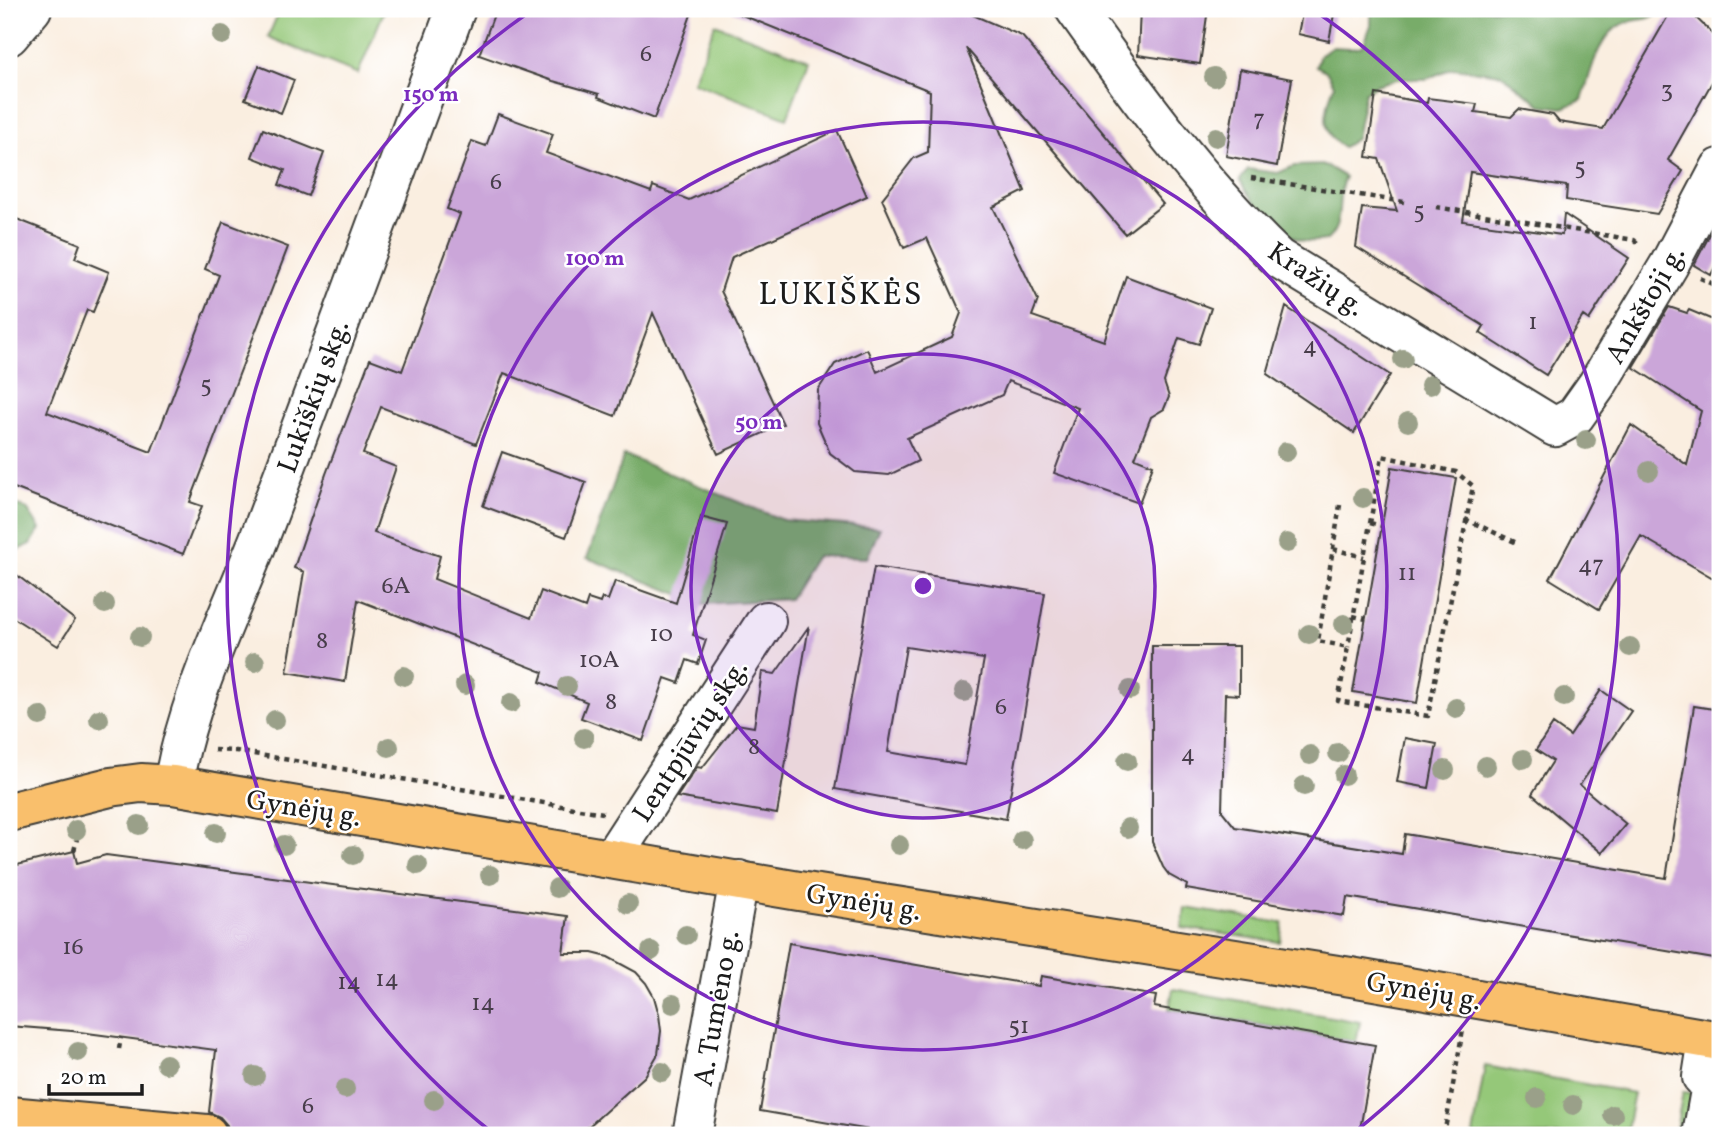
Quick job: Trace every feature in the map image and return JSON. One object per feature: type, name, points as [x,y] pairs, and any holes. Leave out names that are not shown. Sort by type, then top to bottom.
[{"type":"main road","name":"Gynėjų g.","points":[[9,813],[110,787],[141,783],[173,785],[739,880],[1468,997],[1714,1040]]},
{"type":"main road","points":[[9,1116],[207,1134]]},
{"type":"street","points":[[9,36],[32,9]]},
{"type":"street","name":"Lukiškių skg.","points":[[173,785],[179,749],[208,667],[456,9]]},
{"type":"street","name":"Kražių g.","points":[[1075,9],[1198,170],[1252,233],[1278,258],[1555,427]]},
{"type":"street","name":"Ankštoji g.","points":[[1555,427],[1576,416],[1597,385],[1669,265],[1720,169]]},
{"type":"street","name":"Lentpjūvių skg.","points":[[611,858],[766,621]]},
{"type":"street","name":"A. Tumėno g.","points":[[692,1135],[739,880]]},
{"type":"street","points":[[1702,1135],[1711,1085],[1702,1077],[1714,1040]]},
{"type":"path","points":[[1279,182],[1404,202]]},
{"type":"path","points":[[1436,206],[1634,240],[1643,248]]},
{"type":"path","points":[[1382,456],[1456,472],[1473,486],[1465,519],[1428,716],[1338,701],[1382,456]]},
{"type":"path","points":[[1340,505],[1318,642],[1348,647]]},
{"type":"path","points":[[1465,519],[1517,543]]},
{"type":"path","points":[[1370,523],[1382,526]]},
{"type":"path","points":[[1333,549],[1364,557]]},
{"type":"path","points":[[1353,616],[1366,619]]},
{"type":"path","points":[[74,851],[77,839]]},
{"type":"path","points":[[1444,1135],[1468,997]]},
{"type":"path","points":[[119,1049],[121,1037]]},
{"type":"path","points":[[1360,1131],[1384,1135]]},
{"type":"green space","points":[[280,9],[385,9],[358,74],[268,37]]},
{"type":"green space","points":[[1371,9],[1663,9],[1649,18],[1629,22],[1614,29],[1596,57],[1582,100],[1563,108],[1541,105],[1501,74],[1453,68],[1426,79],[1397,79],[1376,85],[1365,92],[1356,139],[1343,147],[1335,141],[1327,127],[1327,111],[1334,85],[1326,71],[1316,66],[1320,55],[1331,47],[1363,46],[1371,25]]},
{"type":"green space","points":[[715,24],[809,60],[787,118],[693,82]]},
{"type":"green space","points":[[1325,165],[1345,177],[1336,226],[1327,240],[1305,241],[1285,233],[1251,199],[1240,180],[1248,169],[1278,173],[1294,166]]},
{"type":"green space","points":[[624,455],[783,520],[880,528],[867,558],[816,556],[789,599],[703,604],[587,558]]},
{"type":"green space","points":[[9,502],[27,509],[40,529],[31,544],[10,554]]},
{"type":"green space","points":[[1185,908],[1283,923],[1280,942],[1182,928]]},
{"type":"green space","points":[[1173,989],[1360,1022],[1356,1042],[1169,1009]]},
{"type":"green space","points":[[1485,1066],[1634,1093],[1626,1135],[1473,1135]]},
{"type":"green space","points":[[1683,1092],[1692,1093],[1685,1135],[1675,1135]]},
{"type":"building","points":[[496,9],[693,9],[654,119],[598,97],[599,94],[479,55]]},
{"type":"building","points":[[727,9],[959,9],[1022,36],[1163,204],[1125,234],[966,48],[1025,191],[993,207],[1038,300],[1032,316],[1104,341],[1126,276],[1211,308],[1199,344],[1179,338],[1164,382],[1169,397],[1164,409],[1151,417],[1135,458],[1153,465],[1139,503],[1054,473],[1078,408],[1008,381],[1002,395],[907,438],[918,461],[889,475],[855,472],[830,453],[817,423],[818,390],[835,364],[867,349],[877,372],[952,337],[961,313],[927,238],[904,248],[882,199],[914,158],[928,152],[930,91]]},
{"type":"building","points":[[1140,9],[1208,9],[1200,64],[1138,55]]},
{"type":"building","points":[[1303,9],[1335,9],[1329,41],[1298,34]]},
{"type":"building","points":[[1672,9],[1687,9],[1720,41],[1720,68],[1668,160],[1683,171],[1657,214],[1566,200],[1567,186],[1470,172],[1463,221],[1562,235],[1564,214],[1629,258],[1589,320],[1583,316],[1546,375],[1480,333],[1484,326],[1356,247],[1362,208],[1397,211],[1379,159],[1367,157],[1376,94],[1427,103],[1428,98],[1477,104],[1475,112],[1511,117],[1519,109],[1553,115],[1559,122],[1603,129]]},
{"type":"building","points":[[259,66],[294,80],[281,113],[245,99]]},
{"type":"building","points":[[1240,69],[1292,79],[1277,166],[1226,156]]},
{"type":"building","points":[[498,114],[553,134],[546,153],[651,192],[653,186],[689,200],[837,130],[867,196],[732,257],[721,291],[783,424],[718,454],[653,313],[615,416],[504,373],[476,444],[381,407],[363,454],[396,467],[374,533],[440,556],[434,579],[531,618],[541,591],[585,608],[588,599],[600,603],[602,598],[608,600],[615,581],[676,603],[701,517],[727,524],[693,635],[706,640],[698,664],[687,660],[679,683],[665,678],[643,741],[581,718],[587,702],[540,682],[543,672],[358,600],[345,682],[287,672],[304,572],[294,568],[326,474],[370,359],[402,371],[460,214],[447,209],[472,141],[486,146]]},
{"type":"building","points":[[263,129],[324,153],[308,196],[279,185],[285,170],[252,157]]},
{"type":"building","points":[[1720,215],[1720,256],[1711,275],[1694,265]]},
{"type":"building","points":[[9,216],[80,244],[75,258],[109,272],[93,312],[87,310],[47,412],[151,452],[219,275],[205,269],[223,222],[288,247],[190,502],[202,506],[183,554],[9,486]]},
{"type":"building","points":[[1286,307],[1390,375],[1354,433],[1267,374]]},
{"type":"building","points":[[1669,307],[1687,313],[1689,310],[1720,323],[1720,582],[1641,536],[1599,609],[1550,579],[1631,425],[1687,465],[1701,411],[1633,367]]},
{"type":"building","points":[[502,452],[586,482],[566,537],[483,506]]},
{"type":"building","points":[[1392,467],[1456,478],[1417,703],[1353,692]]},
{"type":"building","points":[[874,567],[1045,593],[1006,819],[835,789]],"holes":[[[906,647],[984,659],[965,765],[888,752]]]},
{"type":"building","points":[[9,569],[75,620],[58,646],[9,615]]},
{"type":"building","points":[[809,626],[777,814],[677,797],[697,767],[702,768],[737,724],[754,727],[762,672],[775,674]]},
{"type":"building","points":[[1152,646],[1239,646],[1239,695],[1225,694],[1222,811],[1235,827],[1402,854],[1405,834],[1666,878],[1694,706],[1720,710],[1720,960],[1347,897],[1344,916],[1186,889],[1187,885],[1169,875],[1163,867],[1152,842]]},
{"type":"building","points":[[1601,690],[1631,711],[1580,785],[1626,824],[1602,853],[1532,794],[1553,761],[1536,750],[1553,724],[1570,736]]},
{"type":"building","points":[[1405,738],[1437,744],[1429,788],[1397,782]]},
{"type":"building","points":[[74,851],[77,863],[106,855],[568,916],[563,953],[592,953],[608,957],[636,972],[646,983],[654,997],[659,1015],[661,1031],[658,1054],[645,1076],[579,1135],[229,1135],[227,1125],[220,1117],[209,1112],[216,1050],[72,1031],[9,1026],[9,867]]},
{"type":"building","points":[[789,943],[1039,986],[1041,976],[1156,996],[1154,1007],[1375,1045],[1359,1135],[898,1135],[760,1111]]},
{"type":"district","name":"LUKIŠKĖS","points":[[841,293]]}]
